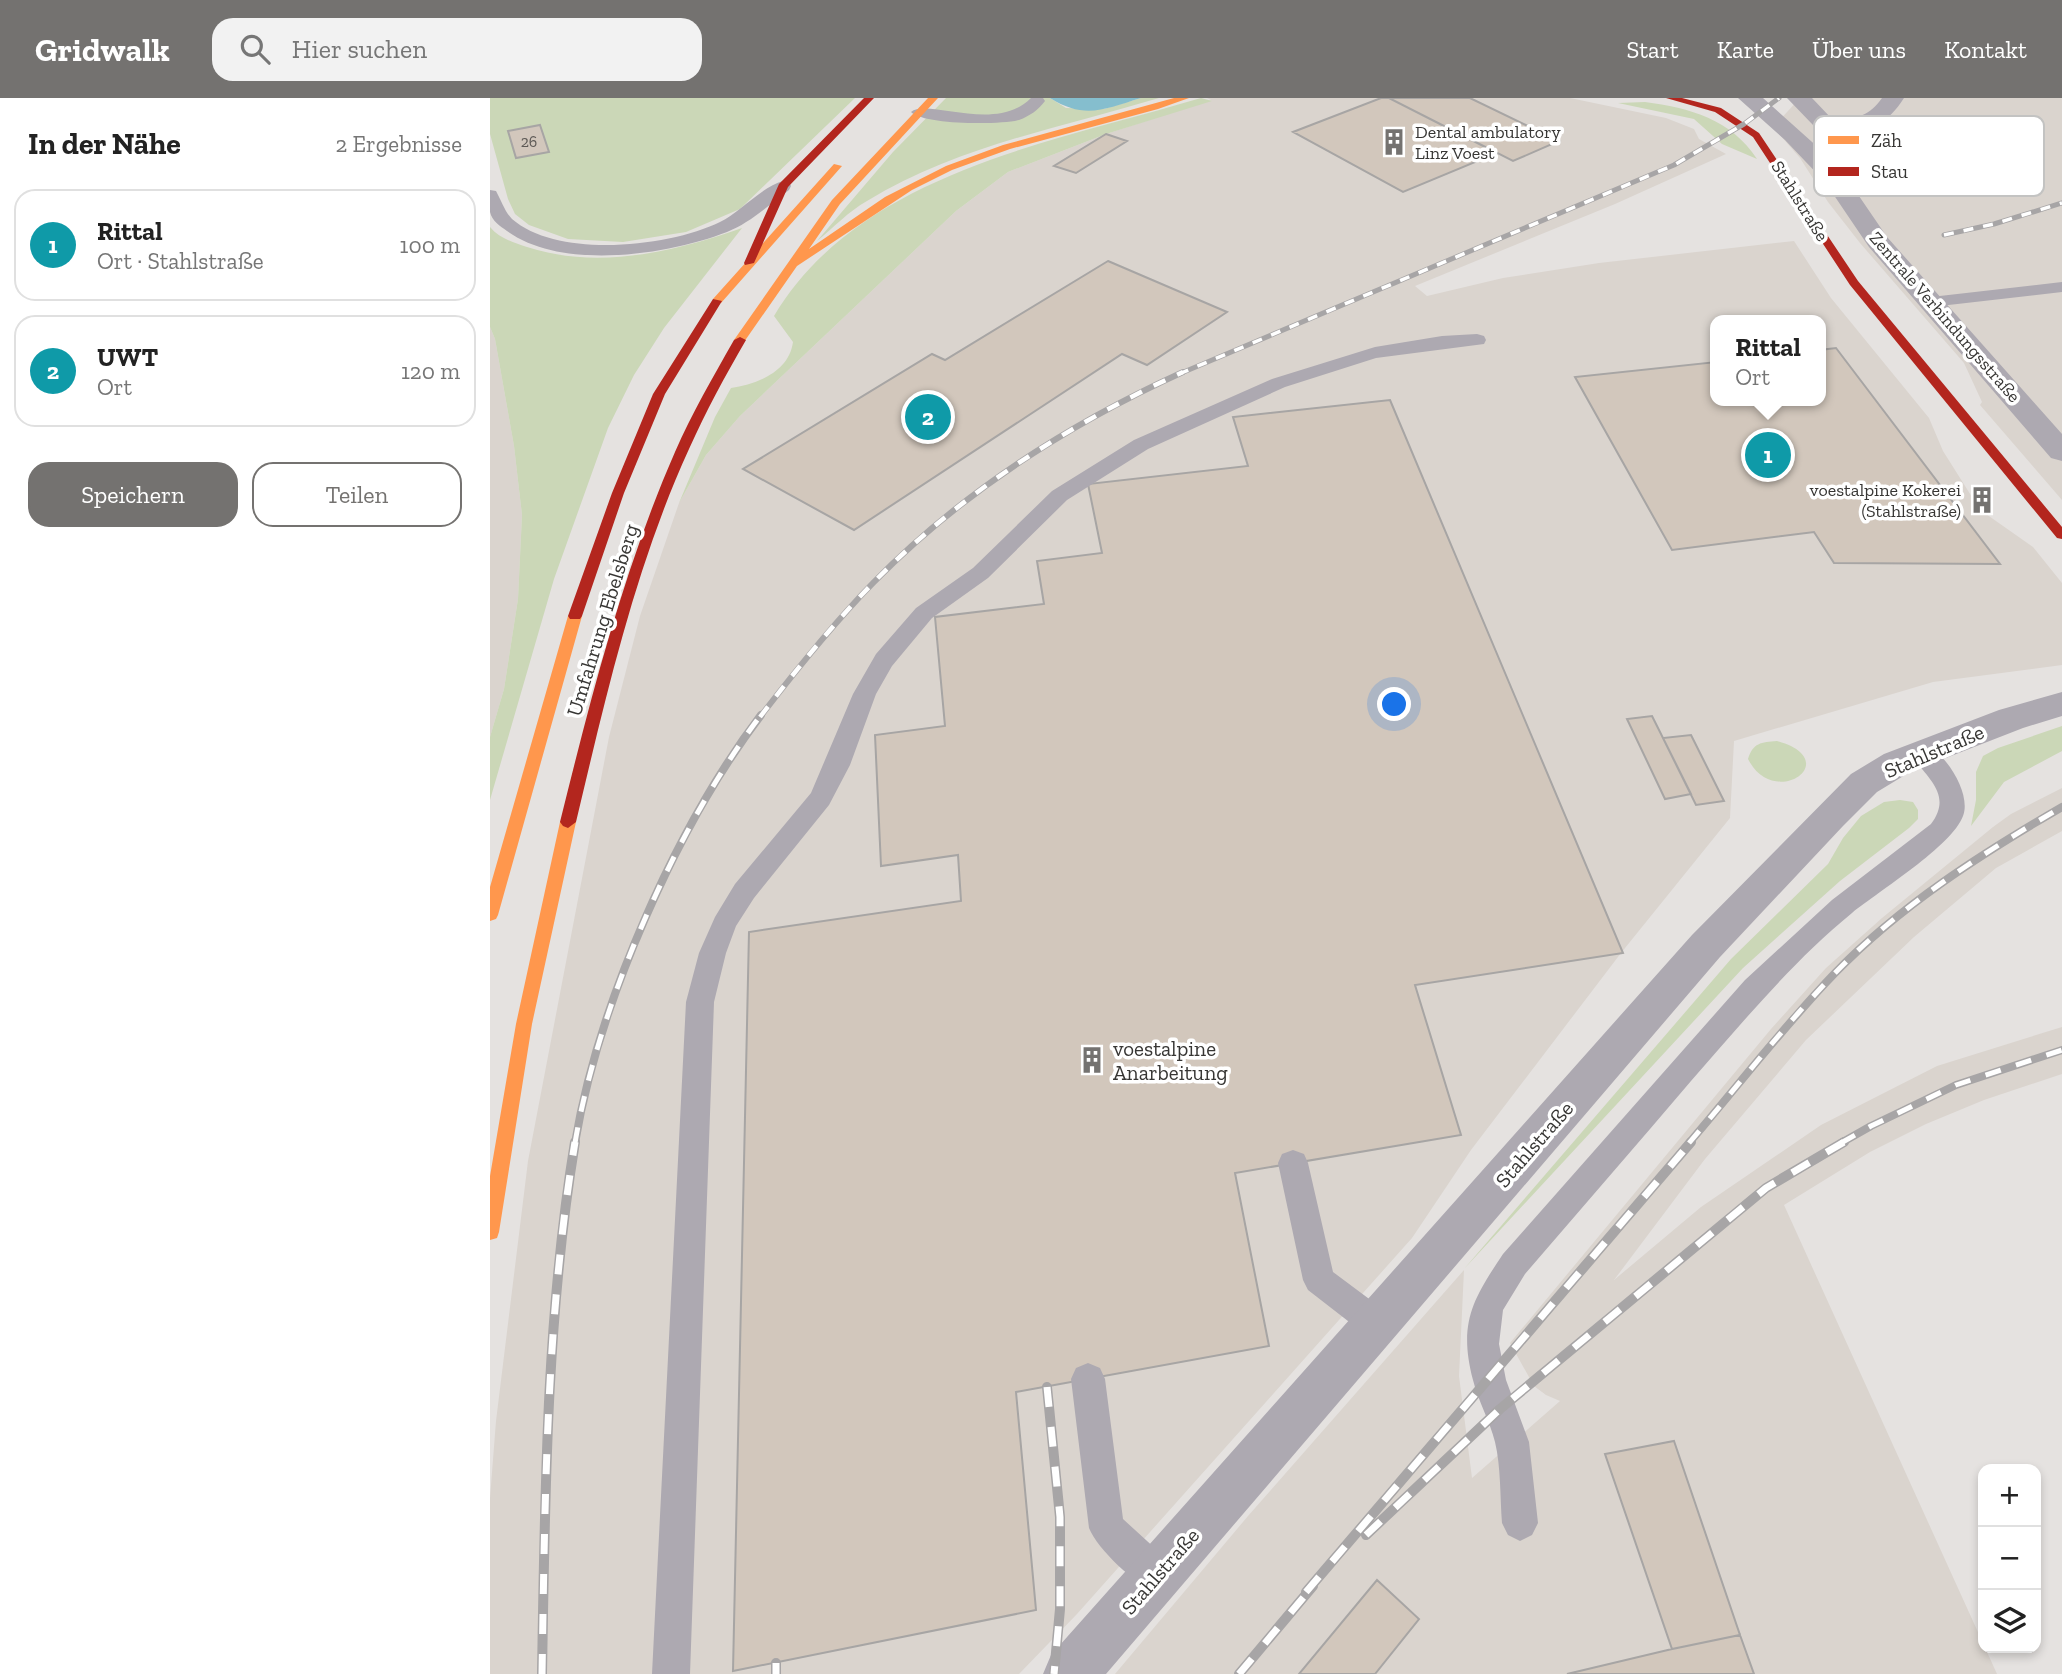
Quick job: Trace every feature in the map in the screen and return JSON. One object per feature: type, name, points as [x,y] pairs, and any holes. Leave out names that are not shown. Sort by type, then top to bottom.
[{"type":"main road","points":[[749,263],[783,186],[869,98]]},
{"type":"main road","name":"Umfahrung Ebelsberg","points":[[490,1232],[515,1074],[549,894],[589,736],[641,557],[666,489],[724,366],[763,304],[796,263],[825,217],[933,98]]},
{"type":"main road","points":[[796,263],[875,206],[921,180],[978,157],[1184,98]]},
{"type":"main road","name":"Stahlstraße","points":[[1671,98],[1718,110],[1756,135],[1854,283],[2062,535]]},
{"type":"main road","name":"Umfahrung Ebelsberg","points":[[490,915],[566,643],[622,482],[654,405],[677,362],[714,304],[846,155]]},
{"type":"street","name":"Zentrale Verbindungsstraße","points":[[1749,98],[1814,157]]},
{"type":"street","points":[[1798,98],[1816,116]]},
{"type":"street","points":[[1877,116],[1888,107],[1893,98]]},
{"type":"street","name":"Zentrale Verbindungsstraße","points":[[1847,196],[1878,242],[2062,452]]},
{"type":"street","name":"Stahlstraße","points":[[1070,1674],[1706,946],[1864,783],[1922,752],[2011,719],[2062,704]]},
{"type":"lane","points":[[919,112],[993,119],[1025,114],[1037,101]]},
{"type":"lane","points":[[490,195],[501,218],[514,230],[534,240],[579,249],[631,249],[681,241],[723,227],[748,213],[783,186]]},
{"type":"lane","points":[[1931,302],[2062,288]]},
{"type":"lane","points":[[671,1674],[700,1002],[710,957],[724,922],[821,798],[865,689],[912,624],[932,605],[974,579],[1059,497],[1112,460],[1163,432],[1286,378],[1353,356],[1399,346],[1477,340]]},
{"type":"lane","points":[[1520,1523],[1512,1442],[1489,1380],[1483,1344],[1487,1306],[1514,1264],[1755,988],[1842,907],[1940,831],[1952,814],[1951,793],[1940,773],[1922,752]]},
{"type":"lane","points":[[1293,1163],[1319,1280],[1377,1324]]},
{"type":"lane","points":[[1088,1379],[1107,1528],[1157,1575]]},
{"type":"shaded area","points":[[1207,98],[1570,98],[1666,118],[1694,129],[1699,139],[1726,154],[1615,204],[1415,286],[1427,296],[1503,278],[1599,263],[1794,241],[1831,298],[1929,418],[1943,451],[1972,497],[1986,514],[2033,547],[2062,583],[2062,665],[1933,682],[1734,741],[1730,818],[1621,953],[1471,1150],[1412,1238],[1077,1614],[1019,1674],[490,1674],[490,1498],[496,1421],[528,1161],[609,737],[640,616],[679,503],[706,455],[740,416],[956,211],[1008,172],[1106,134],[1211,100]]},
{"type":"shaded area","points":[[1800,98],[2062,98],[2062,500],[1980,405],[1982,402],[1964,363],[1860,243],[1824,196],[2044,196],[2044,116],[1814,116],[1814,180],[1800,158],[1773,127]]},
{"type":"shaded area","points":[[490,327],[495,339],[514,446],[522,515],[518,599],[504,689],[490,737]]},
{"type":"shaded area","points":[[2062,788],[2062,831],[1996,868],[1914,937],[1806,1040],[1705,1159],[1614,1280],[1701,1207],[1821,1125],[1937,1066],[2062,1027],[2062,1074],[1984,1100],[1926,1124],[1870,1152],[1784,1205],[1978,1632],[1978,1653],[1987,1653],[1997,1674],[1115,1674],[1248,1516],[1464,1270],[1459,1376],[1472,1478],[1560,1401],[1534,1386],[1510,1343],[1771,1029],[1826,968],[1882,918],[2011,814]]},
{"type":"green space","points":[[490,98],[855,98],[740,209],[686,232],[623,242],[568,239],[529,225],[515,214],[508,199],[490,134]]},
{"type":"green space","points":[[946,98],[1050,98],[1066,108],[1104,109],[1141,98],[1159,98],[1010,140],[937,166],[860,205],[817,241],[893,152]]},
{"type":"green space","points":[[1201,98],[1212,101],[1106,134],[1008,172],[956,211],[740,416],[706,455],[679,503],[715,417],[731,388],[770,375],[785,361],[790,352],[793,342],[774,316],[811,267],[856,228],[908,196],[964,170],[1024,149]]},
{"type":"green space","points":[[1645,102],[1693,112],[1722,125],[1747,145],[1757,159],[1722,144],[1694,119],[1618,103]]},
{"type":"green space","points":[[490,227],[502,237],[527,247],[581,257],[663,251],[742,228],[664,328],[634,375],[608,428],[554,579],[490,800],[490,737],[504,689],[518,599],[522,515],[514,446],[495,339],[490,327]]},
{"type":"green space","points":[[2062,726],[2062,751],[2004,782],[1971,826],[1976,800],[1976,772],[1983,756],[1998,748]]},
{"type":"green space","points":[[1777,741],[1797,749],[1805,759],[1805,769],[1798,777],[1787,781],[1773,781],[1760,774],[1748,759],[1758,744]]},
{"type":"green space","points":[[1884,802],[1913,802],[1918,810],[1918,819],[1840,881],[1743,968],[1464,1269],[1731,959],[1828,864],[1843,838],[1861,816]]},
{"type":"water","points":[[1050,98],[1141,98],[1106,109],[1085,111],[1062,105]]},
{"type":"building","name":"Dental ambulatory Linz Voest","points":[[1381,98],[1389,98],[1497,153],[1403,192],[1293,132]]},
{"type":"building","points":[[1389,98],[1470,98],[1559,141],[1513,161]]},
{"type":"building","points":[[540,125],[549,152],[516,158],[508,131]]},
{"type":"building","points":[[1106,134],[1127,141],[1076,173],[1054,166]]},
{"type":"building","points":[[1108,261],[1227,312],[1147,365],[1122,354],[854,530],[743,469],[932,354],[945,360]]},
{"type":"building","points":[[1836,348],[2000,564],[1834,563],[1814,532],[1672,550],[1575,377],[1710,363],[1710,406],[1826,406],[1826,349]]},
{"type":"building","name":"voestalpine Anarbeitung","points":[[1390,400],[1623,953],[1415,985],[1461,1135],[1235,1173],[1269,1346],[1016,1392],[1036,1610],[733,1671],[749,932],[961,901],[958,855],[881,866],[875,735],[945,726],[935,617],[1044,604],[1037,561],[1102,553],[1088,484],[1248,466],[1233,417]]},
{"type":"building","name":"voestalpine Kokerei (Stahlstraße)","points":[[1973,493],[1980,493],[1991,506],[1983,507]]},
{"type":"building","points":[[1652,716],[1691,794],[1665,799],[1627,719]]},
{"type":"building","points":[[1691,735],[1724,801],[1696,805],[1663,738]]},
{"type":"building","points":[[1674,1441],[1740,1635],[1672,1649],[1605,1454]]},
{"type":"building","points":[[1377,1580],[1419,1619],[1375,1674],[1299,1674]]},
{"type":"building","points":[[1740,1635],[1754,1674],[1567,1674],[1672,1649]]},
{"type":"railway","points":[[1179,374],[1674,165],[1744,124],[1779,98]]},
{"type":"railway","points":[[1944,235],[1994,224],[2062,203]]},
{"type":"railway","points":[[760,717],[858,599],[943,519],[1018,463],[1058,438],[1183,372]]},
{"type":"railway","points":[[575,1143],[602,1034],[645,919],[699,810],[761,715]]},
{"type":"railway","points":[[1689,1143],[1797,1014],[1860,948],[1943,882],[2062,807]]},
{"type":"railway","points":[[1841,1143],[1956,1085],[2062,1050]]},
{"type":"railway","points":[[542,1674],[546,1474],[553,1341],[565,1208],[575,1142]]},
{"type":"railway","points":[[1306,1592],[1691,1142]]},
{"type":"railway","points":[[1366,1535],[1500,1409],[1766,1188],[1844,1142]]},
{"type":"railway","points":[[1047,1387],[1060,1517],[1060,1609],[1054,1674]]},
{"type":"railway","points":[[1239,1674],[1313,1586]]},
{"type":"railway","points":[[776,1663],[776,1674]]},
{"type":"traffic: slow","points":[[740,340],[836,202],[933,98]]},
{"type":"traffic: slow","points":[[796,263],[889,199],[949,168],[1036,138],[1184,98]]},
{"type":"traffic: slow","points":[[717,301],[837,166]]},
{"type":"traffic: slow","points":[[490,915],[575,616]]},
{"type":"traffic: slow","points":[[490,1232],[524,1024],[568,822]]},
{"type":"traffic: jam","points":[[749,263],[783,186],[869,98]]},
{"type":"traffic: jam","points":[[1671,98],[1718,110],[1756,135],[1854,283],[2062,535]]},
{"type":"traffic: jam","points":[[575,616],[618,493],[659,394],[717,301]]},
{"type":"traffic: jam","points":[[568,822],[616,636],[657,511],[681,451],[740,340]]},
{"type":"place","name":"Dental ambulatory Linz Voest","points":[[1394,142]]},
{"type":"place","name":"UWT","points":[[928,417]]},
{"type":"place","name":"Rittal","points":[[1768,455]]},
{"type":"place","name":"voestalpine Kokerei (Stahlstraße)","points":[[1982,500]]},
{"type":"place","name":"voestalpine Anarbeitung","points":[[1092,1060]]}]
